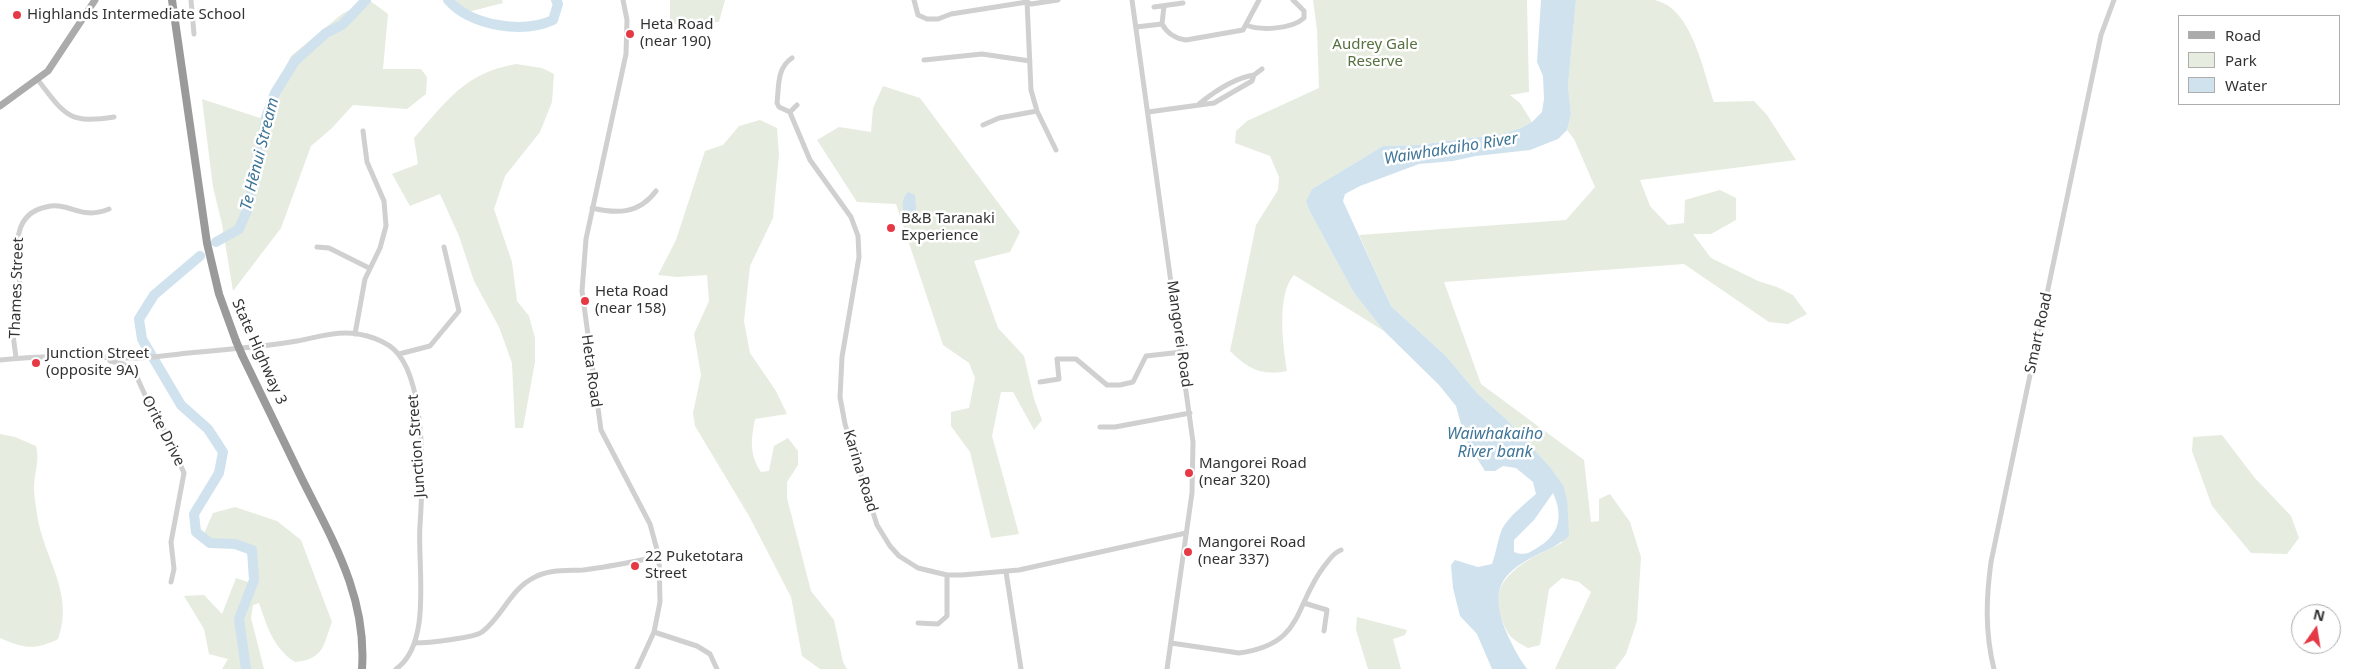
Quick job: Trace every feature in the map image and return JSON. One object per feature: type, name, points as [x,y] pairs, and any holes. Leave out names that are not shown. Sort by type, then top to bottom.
[{"type":"highway","name":"State Highway 3","points":[[172,0],[206,243],[219,294],[242,355],[351,580],[361,623],[364,647],[362,669]]},
{"type":"main road","points":[[0,106],[38,80],[55,64],[95,0]]},
{"type":"street","points":[[191,0],[194,34]]},
{"type":"street","name":"Heta Road","points":[[623,0],[627,20],[626,54],[592,208],[583,259],[582,291],[599,422],[604,437],[650,524],[659,557],[660,602],[654,632],[637,669]]},
{"type":"street","points":[[914,0],[917,13],[927,19],[938,19],[950,14],[1027,1],[1032,4],[1058,0]]},
{"type":"street","name":"Mangorei Road","points":[[1132,0],[1193,442],[1193,474],[1167,669]]},
{"type":"street","points":[[1164,6],[1162,24],[1166,30],[1179,40],[1186,40],[1243,30],[1259,0]]},
{"type":"street","points":[[1246,25],[1255,29],[1298,24],[1304,15],[1302,9],[1292,0]]},
{"type":"street","name":"Smart Road","points":[[1994,669],[1988,646],[1986,614],[1991,562],[2101,35],[2114,0]]},
{"type":"street","points":[[1027,1],[1032,90],[1037,111],[1056,150]]},
{"type":"street","points":[[1154,7],[1183,3]]},
{"type":"street","points":[[1136,27],[1162,24]]},
{"type":"street","points":[[924,60],[982,54],[1030,61]]},
{"type":"street","name":"Karina Road","points":[[792,58],[784,64],[780,71],[777,102],[779,107],[790,112],[810,160],[850,217],[858,236],[859,257],[842,357],[840,397],[845,424],[877,524],[890,546],[904,559],[918,568],[947,575],[1006,572],[1186,533]]},
{"type":"street","points":[[1199,104],[1229,83],[1244,76],[1254,75],[1262,69]]},
{"type":"street","points":[[1148,112],[1214,103],[1252,81],[1254,75]]},
{"type":"street","points":[[38,80],[58,107],[73,117],[88,121],[114,117]]},
{"type":"street","points":[[790,112],[797,105]]},
{"type":"street","points":[[983,125],[999,118],[1037,111]]},
{"type":"street","points":[[355,334],[362,290],[369,268],[384,238],[386,214],[384,201],[367,162],[363,131]]},
{"type":"street","points":[[592,208],[624,212],[643,204],[656,191]]},
{"type":"street","name":"Thames Street","points":[[16,358],[14,323],[20,294],[16,242],[21,226],[32,213],[47,206],[61,206],[87,214],[98,214],[109,209]]},
{"type":"street","points":[[317,247],[328,248],[369,268]]},
{"type":"street","points":[[0,360],[16,358],[132,358],[248,348],[325,335],[355,334],[384,343],[399,354],[430,346],[459,311],[444,247]]},
{"type":"street","points":[[1040,382],[1059,379],[1057,359],[1071,358],[1080,361],[1107,385],[1120,385],[1132,382],[1146,356],[1182,352]]},
{"type":"street","name":"Junction Street","points":[[396,669],[403,664],[415,643],[421,611],[419,543],[421,466],[414,390],[409,373],[399,354]]},
{"type":"street","name":"Orite Drive","points":[[109,357],[110,361],[124,364],[135,373],[183,470],[176,524],[171,542],[174,569],[171,582]]},
{"type":"street","points":[[1100,427],[1115,427],[1190,413]]},
{"type":"street","points":[[1170,643],[1229,652],[1249,652],[1282,638],[1292,628],[1320,572],[1335,552],[1341,550]]},
{"type":"street","points":[[415,643],[429,643],[481,633],[496,618],[515,592],[536,576],[552,571],[584,570],[659,557]]},
{"type":"street","points":[[1006,572],[1021,669]]},
{"type":"street","points":[[918,624],[938,624],[946,616],[947,575]]},
{"type":"street","points":[[1304,603],[1327,610],[1324,631]]},
{"type":"street","points":[[654,632],[697,646],[710,654],[717,669]]},
{"type":"green space","points":[[369,0],[388,14],[383,69],[421,69],[427,77],[426,94],[407,109],[353,105],[332,128],[311,146],[281,228],[233,291],[222,224],[213,187],[202,99],[260,118],[291,56],[342,14]]},
{"type":"green space","points":[[448,0],[502,0],[503,3],[460,14]]},
{"type":"green space","points":[[670,0],[725,0],[719,22],[670,24]]},
{"type":"green space","name":"Audrey Gale Reserve","points":[[1313,0],[1527,0],[1529,92],[1510,95],[1520,103],[1532,122],[1502,134],[1417,145],[1383,146],[1312,189],[1306,201],[1309,210],[1354,293],[1384,331],[1294,275],[1288,284],[1285,295],[1282,321],[1287,371],[1262,372],[1249,367],[1230,351],[1256,225],[1278,190],[1279,177],[1270,156],[1235,143],[1236,131],[1247,121],[1319,88],[1317,30]]},
{"type":"green space","points":[[1576,0],[1654,0],[1667,5],[1687,27],[1700,58],[1714,102],[1754,101],[1767,115],[1796,160],[1640,180],[1650,206],[1668,225],[1684,223],[1685,200],[1720,190],[1736,198],[1736,220],[1711,234],[1693,234],[1711,258],[1758,281],[1793,295],[1807,314],[1788,324],[1769,322],[1684,264],[1444,282],[1481,384],[1584,460],[1591,522],[1599,521],[1599,499],[1610,494],[1630,522],[1641,557],[1637,621],[1626,654],[1615,669],[1555,669],[1591,592],[1579,582],[1562,578],[1549,589],[1540,645],[1528,648],[1508,633],[1501,618],[1498,604],[1500,591],[1505,580],[1514,570],[1525,562],[1562,543],[1563,485],[1550,467],[1507,420],[1477,393],[1446,356],[1391,306],[1359,235],[1566,220],[1595,187],[1574,139],[1567,130],[1571,114],[1568,86]]},
{"type":"green space","points":[[516,64],[542,68],[554,74],[552,102],[540,132],[505,176],[494,209],[512,262],[517,301],[529,316],[535,338],[535,362],[523,428],[515,428],[512,363],[499,327],[474,281],[459,236],[440,194],[410,206],[392,174],[418,164],[414,138],[458,90],[483,74]]},
{"type":"green space","points":[[883,86],[920,98],[1020,232],[1010,252],[974,261],[998,328],[1024,356],[1034,399],[1042,420],[1034,430],[1013,392],[1001,392],[992,436],[1019,534],[991,538],[970,452],[951,426],[951,412],[969,408],[975,378],[969,363],[943,345],[896,204],[857,202],[817,140],[839,127],[871,132],[873,108]]},
{"type":"green space","points":[[760,120],[777,128],[779,155],[773,218],[750,266],[744,321],[750,353],[776,391],[787,414],[755,419],[752,447],[754,459],[761,472],[769,471],[774,446],[788,438],[798,451],[798,465],[787,482],[787,498],[811,591],[834,620],[843,662],[847,669],[820,669],[802,656],[791,597],[749,516],[695,426],[693,413],[701,375],[694,334],[709,301],[707,275],[677,277],[658,275],[676,240],[705,151],[723,145],[739,126]]},
{"type":"green space","points":[[0,434],[15,437],[36,446],[37,457],[34,488],[37,514],[40,530],[56,575],[63,606],[58,639],[35,647],[23,646],[0,638]]},
{"type":"green space","points":[[2222,435],[2254,477],[2291,516],[2299,538],[2287,554],[2251,553],[2212,506],[2192,451],[2193,437]]},
{"type":"green space","points":[[235,507],[277,521],[301,540],[332,622],[321,650],[312,658],[295,662],[281,650],[272,636],[259,603],[253,605],[251,618],[264,669],[222,669],[228,659],[209,654],[204,629],[184,596],[204,595],[222,614],[236,578],[251,583],[251,560],[244,550],[203,536],[213,513]]},
{"type":"green space","points":[[1357,617],[1407,630],[1405,635],[1393,639],[1401,669],[1368,669],[1356,630]]},
{"type":"water","name":"Waiwhakaiho River bank","points":[[1541,0],[1576,0],[1568,86],[1571,114],[1567,130],[1558,139],[1530,150],[1419,164],[1360,186],[1345,194],[1343,201],[1391,306],[1446,356],[1477,393],[1507,420],[1550,467],[1563,485],[1567,499],[1569,536],[1555,546],[1518,566],[1504,580],[1498,597],[1505,629],[1512,645],[1527,669],[1492,669],[1477,634],[1460,616],[1453,588],[1451,565],[1455,560],[1478,567],[1492,564],[1505,524],[1536,494],[1533,482],[1516,468],[1503,466],[1495,471],[1485,471],[1465,439],[1456,406],[1439,385],[1384,331],[1354,293],[1309,210],[1306,201],[1312,189],[1383,146],[1417,145],[1502,134],[1532,122],[1542,112],[1544,99],[1543,76],[1537,62]],"holes":[[[1553,493],[1559,518],[1555,531],[1550,537],[1529,553],[1521,554],[1514,552],[1514,540],[1534,520]]]},
{"type":"water","points":[[908,192],[915,195],[917,220],[913,224],[908,224],[903,207],[905,196]]},
{"type":"waterway","name":"Te Hēnui Stream","points":[[216,242],[239,229],[248,208],[267,115],[275,93],[295,61],[326,33],[342,25],[366,0]]},
{"type":"waterway","name":"Te Hēnui Stream","points":[[448,0],[470,16],[498,25],[513,27],[541,24],[553,20],[558,4],[556,0]]},
{"type":"waterway","name":"Te Hēnui Stream","points":[[200,256],[154,295],[139,319],[142,339],[181,405],[208,429],[223,452],[219,473],[194,514],[196,532],[210,543],[235,544],[252,550],[254,580],[239,619],[246,669]]},
{"type":"place","name":"Highlands Intermediate School","points":[[17,15]]},
{"type":"place","name":"Heta Road (near 190)","points":[[630,34]]},
{"type":"place","name":"B&B Taranaki Experience","points":[[891,228]]},
{"type":"place","name":"Heta Road (near 158)","points":[[585,301]]},
{"type":"place","name":"Junction Street (opposite 9A)","points":[[36,363]]},
{"type":"place","name":"Mangorei Road (near 320)","points":[[1189,473]]},
{"type":"place","name":"Mangorei Road (near 337)","points":[[1188,552]]},
{"type":"place","name":"22 Puketotara Street","points":[[635,566]]},
{"type":"water label","name":"Waiwhakaiho River","points":[[1451,149]]}]
